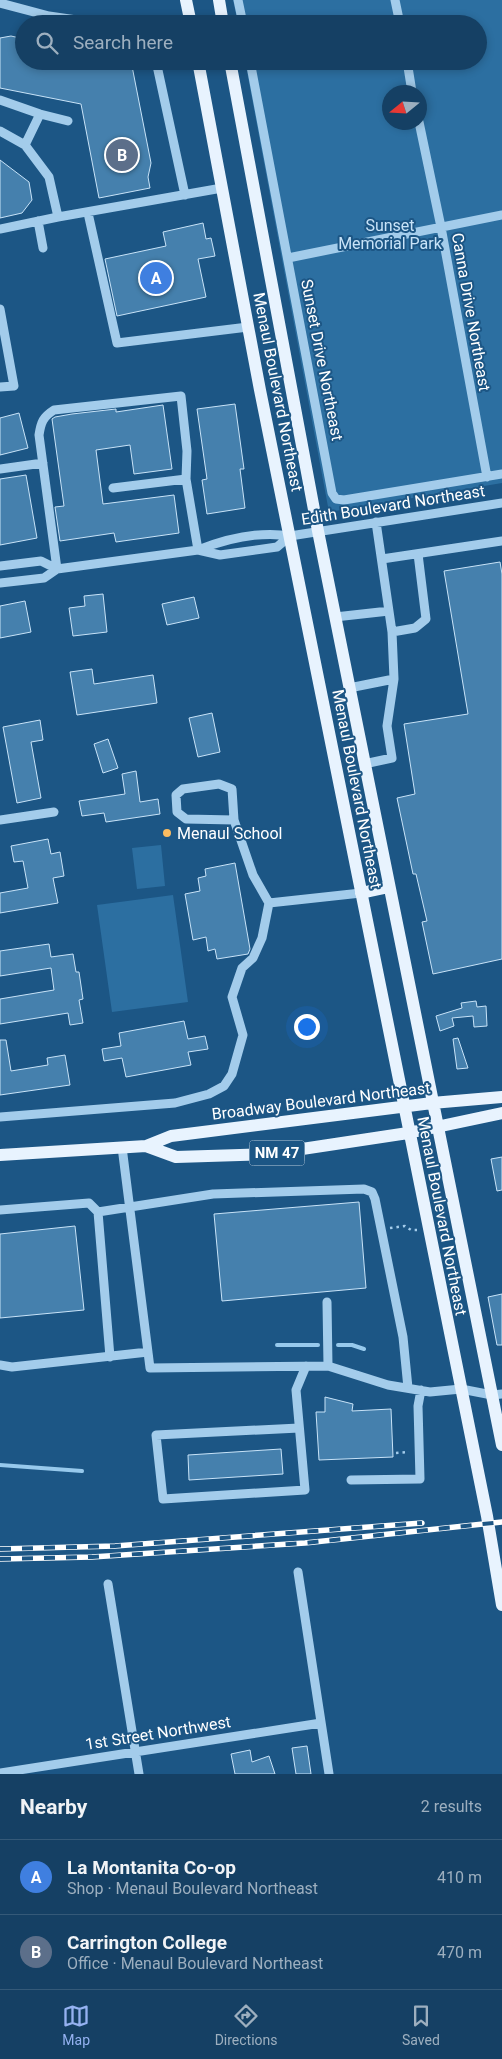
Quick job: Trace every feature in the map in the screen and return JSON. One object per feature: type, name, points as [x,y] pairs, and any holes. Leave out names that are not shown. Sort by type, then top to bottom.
[{"type":"main road","points":[[186,0],[189,15]]},
{"type":"main road","points":[[219,0],[222,15]]},
{"type":"main road","name":"Menaul Boulevard Northeast","points":[[200,70],[248,327],[408,1133],[488,1523],[502,1605]]},
{"type":"main road","name":"Menaul Boulevard Northeast","points":[[232,70],[318,531],[364,764],[432,1103],[497,1395],[502,1445]]},
{"type":"main road","points":[[361,893],[389,887]]},
{"type":"main road","name":"Broadway Boulevard Northeast","points":[[0,1155],[146,1146],[171,1136],[432,1103],[502,1098]]},
{"type":"main road","name":"Broadway Boulevard Northeast","points":[[146,1146],[176,1157],[269,1154],[408,1133],[502,1113]]},
{"type":"street","points":[[238,0],[241,15]]},
{"type":"street","points":[[395,0],[398,15]]},
{"type":"street","points":[[0,3],[45,15]]},
{"type":"street","points":[[158,70],[185,195]]},
{"type":"street","name":"Sunset Drive Northeast","points":[[252,70],[332,493],[336,499],[344,500],[502,474]]},
{"type":"street","points":[[408,70],[411,85]]},
{"type":"street","points":[[0,100],[40,114],[68,121]]},
{"type":"street","points":[[26,146],[40,114]]},
{"type":"street","name":"Canna Drive Northeast","points":[[421,130],[441,227],[487,477]]},
{"type":"street","points":[[0,131],[26,146],[49,177],[58,217]]},
{"type":"street","points":[[0,229],[222,188]]},
{"type":"street","points":[[88,213],[117,343],[248,327]]},
{"type":"street","points":[[288,258],[502,215]]},
{"type":"street","points":[[38,221],[43,248]]},
{"type":"street","points":[[0,309],[14,386],[0,388]]},
{"type":"street","points":[[57,569],[39,435],[41,422],[45,415],[54,410],[181,396],[187,452],[186,479],[198,550]]},
{"type":"street","points":[[0,469],[43,463]]},
{"type":"street","points":[[113,488],[186,479]]},
{"type":"street","name":"Edith Boulevard Northeast","points":[[0,583],[44,578],[57,569],[198,550],[219,542],[231,540],[275,534],[290,536],[502,503]]},
{"type":"street","points":[[364,764],[392,758],[387,726],[394,680],[392,632],[376,522]]},
{"type":"street","name":"Edith Boulevard Northeast","points":[[198,550],[220,555],[277,547],[290,536]]},
{"type":"street","points":[[231,540],[233,553]]},
{"type":"street","points":[[382,559],[502,541]]},
{"type":"street","points":[[392,632],[415,628],[426,619],[418,554]]},
{"type":"street","name":"Edith Boulevard Northeast","points":[[0,566],[41,561],[57,569]]},
{"type":"street","points":[[335,617],[389,611]]},
{"type":"street","points":[[349,688],[394,680]]},
{"type":"street","points":[[0,1117],[175,1103],[209,1094],[224,1086],[232,1074],[243,1035],[232,997],[242,968],[253,958],[262,938],[269,904],[253,875],[234,820],[232,789],[220,784],[183,789],[176,795],[177,812],[186,819],[234,820]]},
{"type":"street","points":[[0,817],[54,812]]},
{"type":"street","points":[[269,904],[361,893]]},
{"type":"street","points":[[122,1148],[150,1368],[328,1366],[388,1385],[430,1392],[460,1389],[497,1395]]},
{"type":"street","points":[[98,1212],[213,1194],[364,1189],[372,1192],[403,1337],[408,1388]]},
{"type":"street","points":[[0,1210],[89,1203],[98,1212],[110,1357]]},
{"type":"street","points":[[327,1302],[328,1366]]},
{"type":"street","points":[[0,1365],[12,1367],[148,1352]]},
{"type":"street","points":[[300,1428],[156,1435],[163,1499],[305,1490],[300,1428],[296,1390],[306,1366]]},
{"type":"street","points":[[351,1480],[420,1479],[418,1406],[421,1390]]},
{"type":"street","points":[[298,1572],[329,1774]]},
{"type":"street","points":[[108,1584],[139,1774]]},
{"type":"street","name":"1st Street Northwest","points":[[0,1773],[322,1723]]},
{"type":"path","points":[[390,1228],[405,1226],[411,1230],[417,1230]]},
{"type":"path","points":[[396,1453],[411,1452]]},
{"type":"green space","name":"Sunset Memorial Park","points":[[233,0],[502,0],[502,483],[329,512],[247,70],[487,70],[487,15],[236,15]]},
{"type":"green space","points":[[161,845],[165,886],[137,889],[132,848]]},
{"type":"green space","points":[[173,895],[188,1002],[112,1012],[97,905]]},
{"type":"building","points":[[15,37],[15,70],[133,70],[151,163],[148,177],[150,188],[99,198],[81,104],[0,88],[0,38]]},
{"type":"building","points":[[0,160],[29,182],[32,200],[22,213],[0,218]]},
{"type":"building","points":[[203,223],[206,239],[211,238],[215,256],[198,259],[206,297],[117,316],[105,259],[166,246],[163,232]]},
{"type":"building","points":[[235,404],[244,469],[240,469],[245,508],[207,514],[202,480],[207,479],[197,409]]},
{"type":"building","points":[[163,405],[172,469],[134,474],[130,445],[96,450],[103,504],[174,495],[179,533],[116,542],[114,533],[60,541],[55,507],[64,506],[52,419],[72,414],[116,409],[116,412]]},
{"type":"building","points":[[19,413],[28,448],[0,455],[0,418]]},
{"type":"building","points":[[26,475],[37,538],[0,545],[0,479]]},
{"type":"building","points":[[500,562],[502,574],[502,959],[433,974],[422,922],[427,921],[416,874],[413,874],[397,798],[415,794],[404,724],[468,714],[444,571]]},
{"type":"building","points":[[103,594],[107,632],[73,636],[69,608],[85,606],[84,596]]},
{"type":"building","points":[[194,597],[199,618],[167,625],[162,604]]},
{"type":"building","points":[[25,601],[31,632],[0,638],[0,606]]},
{"type":"building","points":[[92,669],[94,684],[153,675],[157,703],[77,715],[70,672]]},
{"type":"building","points":[[212,713],[220,752],[198,757],[189,718]]},
{"type":"building","points":[[40,720],[43,740],[31,742],[41,798],[17,803],[3,727]]},
{"type":"building","points":[[108,739],[118,768],[103,773],[94,744]]},
{"type":"building","points":[[136,771],[140,802],[158,799],[160,814],[106,822],[104,813],[82,816],[79,801],[125,794],[122,774]]},
{"type":"building","points":[[48,839],[51,854],[60,852],[64,876],[53,878],[58,903],[0,913],[0,893],[28,888],[23,861],[14,862],[11,846]]},
{"type":"building","points":[[235,863],[250,949],[248,954],[217,959],[215,949],[208,951],[206,937],[193,940],[185,894],[200,891],[198,878],[206,876],[205,869]]},
{"type":"building","points":[[49,944],[51,957],[73,954],[76,972],[79,972],[83,999],[79,1000],[83,1023],[70,1025],[68,1013],[0,1024],[0,999],[54,990],[51,968],[0,976],[0,951]]},
{"type":"building","points":[[476,1001],[477,1007],[486,1006],[487,1026],[474,1027],[473,1016],[452,1018],[454,1026],[440,1031],[436,1016],[462,1008],[461,1003]]},
{"type":"building","points":[[184,1021],[188,1039],[205,1036],[208,1049],[188,1052],[191,1065],[126,1077],[122,1058],[104,1061],[102,1049],[121,1046],[119,1033]]},
{"type":"building","points":[[458,1038],[468,1068],[457,1069],[453,1039]]},
{"type":"building","points":[[0,1040],[6,1040],[11,1071],[48,1065],[47,1058],[65,1055],[70,1085],[0,1095]]},
{"type":"building","points":[[502,1157],[502,1190],[497,1191],[491,1159]]},
{"type":"building","points":[[359,1202],[366,1288],[222,1301],[214,1214]]},
{"type":"building","points":[[75,1226],[84,1310],[0,1318],[0,1234]]},
{"type":"building","points":[[502,1294],[502,1345],[497,1345],[488,1297]]},
{"type":"building","points":[[325,1397],[353,1404],[352,1411],[391,1409],[393,1457],[319,1460],[316,1412],[325,1412]]},
{"type":"building","points":[[281,1449],[283,1474],[189,1480],[188,1455]]},
{"type":"building","points":[[307,1746],[311,1774],[296,1774],[292,1748]]},
{"type":"building","points":[[250,1750],[252,1762],[269,1756],[275,1774],[235,1774],[231,1754]]},
{"type":"waterway","points":[[277,1345],[318,1345]]},
{"type":"waterway","points":[[338,1345],[352,1345],[364,1349]]},
{"type":"waterway","points":[[0,1465],[82,1471]]},
{"type":"railway","points":[[0,1559],[92,1557],[305,1543],[502,1522]]},
{"type":"railway","points":[[0,1549],[115,1546],[422,1523]]},
{"type":"place","name":"Carrington College","points":[[122,155]]},
{"type":"place","name":"La Montanita Co-op","points":[[156,278]]},
{"type":"place","name":"Menaul School","points":[[167,833]]}]
